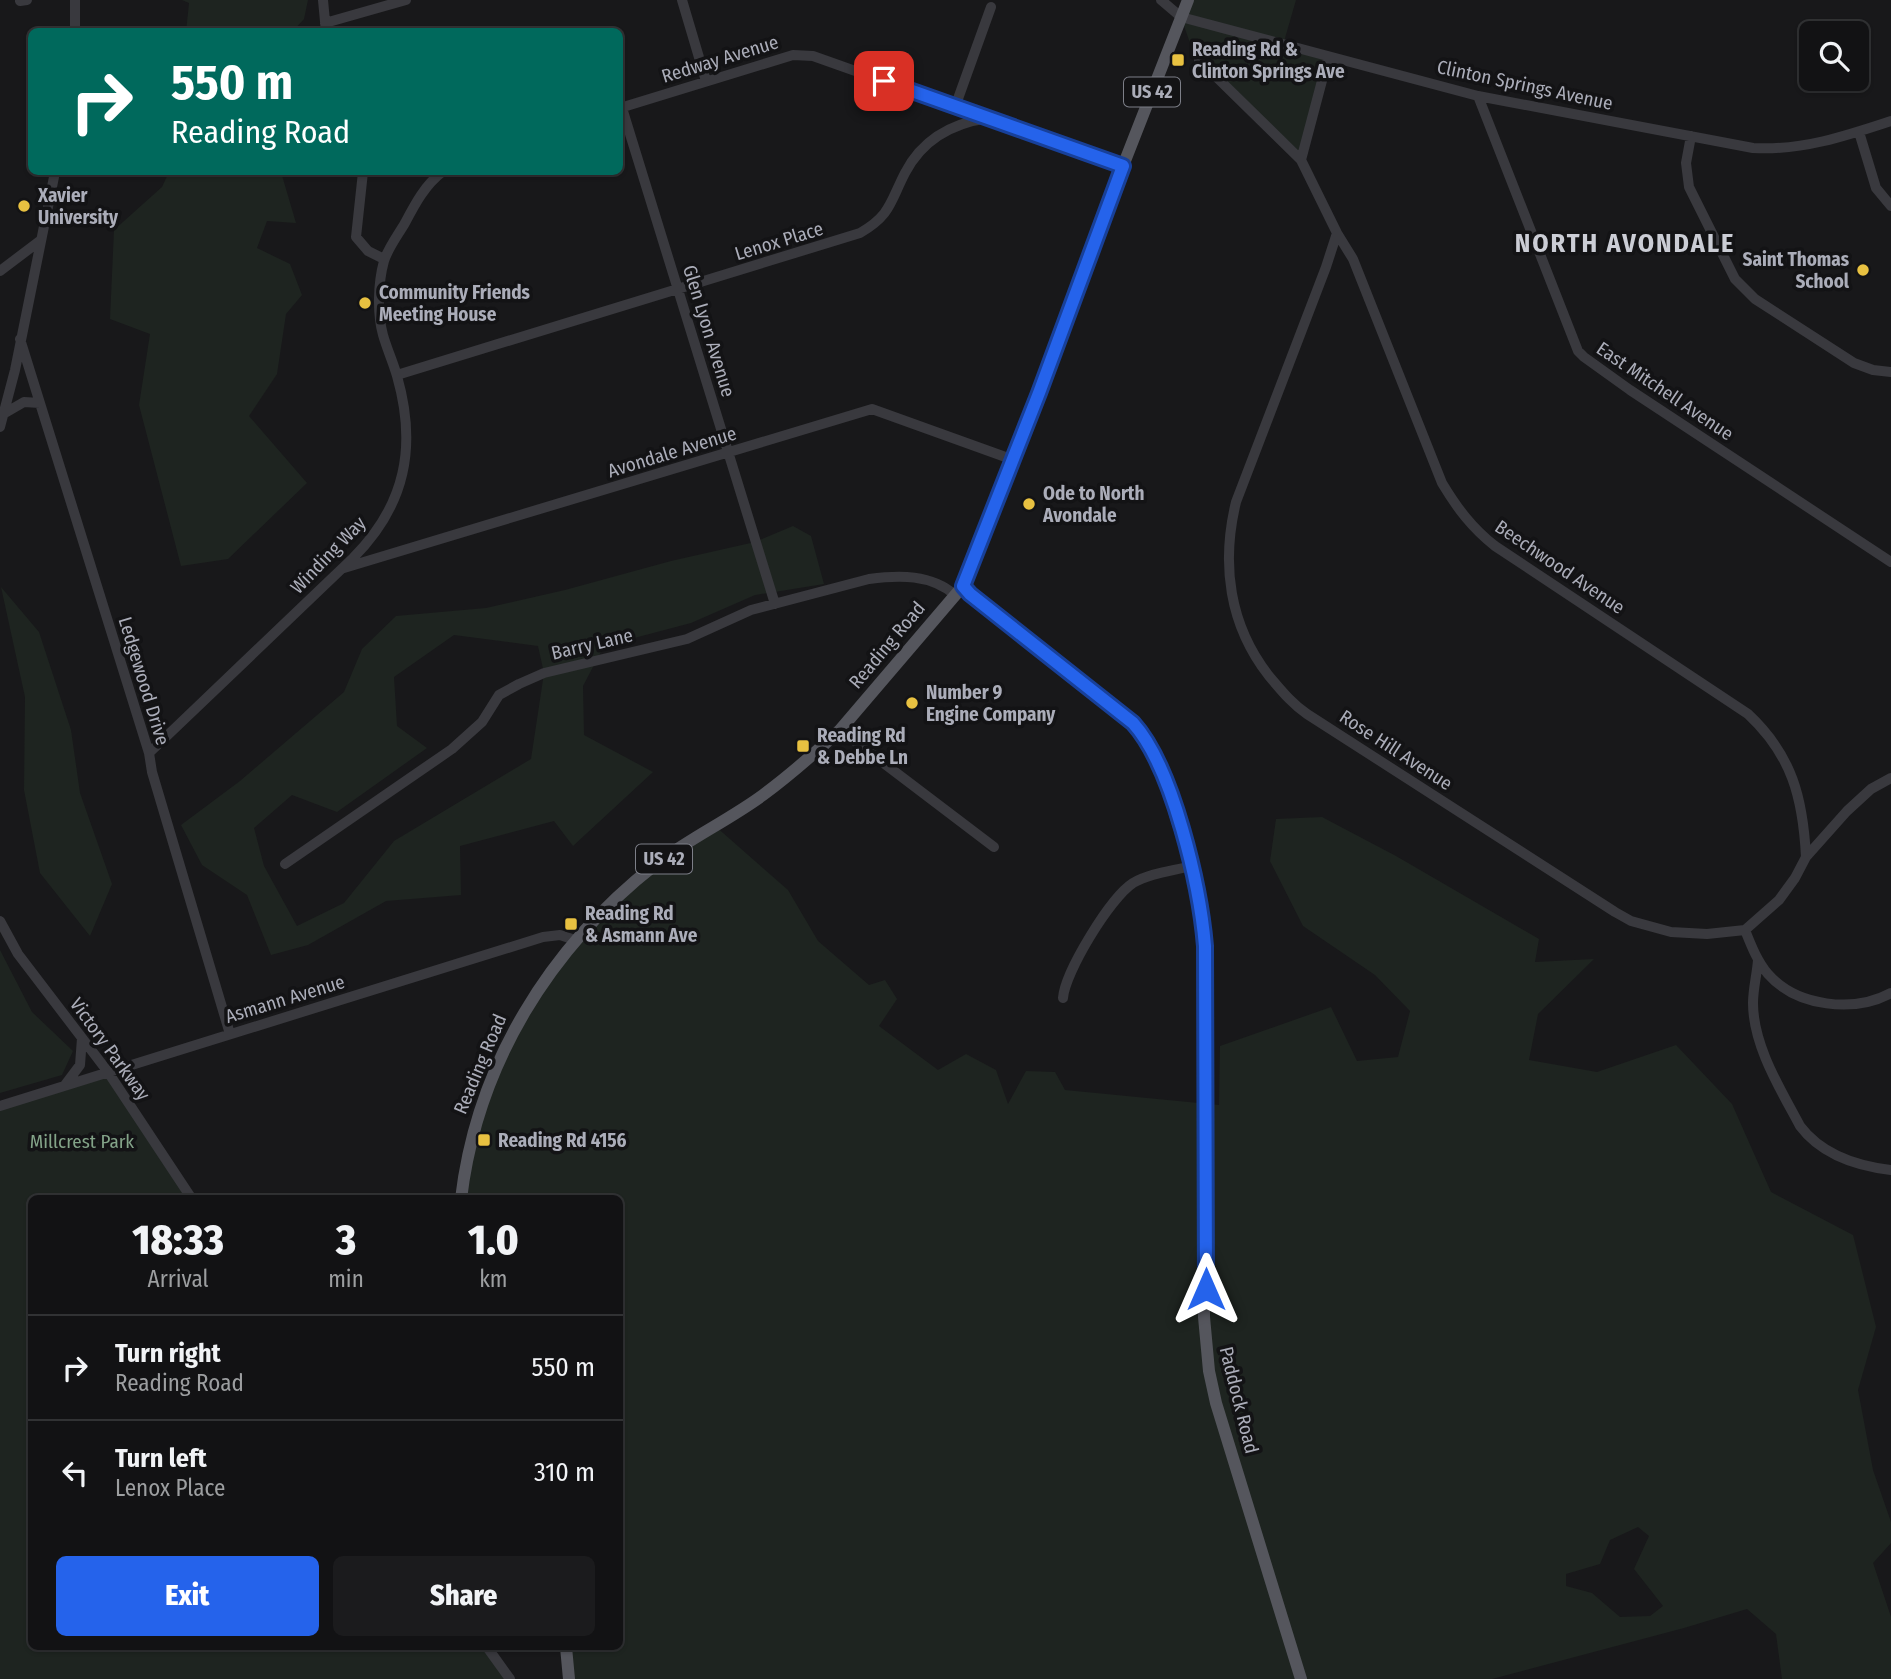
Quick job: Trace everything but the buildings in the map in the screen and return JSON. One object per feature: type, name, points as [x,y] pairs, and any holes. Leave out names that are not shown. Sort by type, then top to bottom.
[{"type":"main road","name":"Reading Road","points":[[462,1195],[470,1142],[494,1071],[523,1013],[575,940],[596,917],[656,864],[761,796],[840,730],[959,590],[1039,393],[1188,0]]},
{"type":"main road","name":"Paddock Road","points":[[959,590],[970,594],[1133,723],[1159,762],[1198,892],[1205,946],[1204,1317],[1209,1371],[1216,1403],[1301,1679]]},
{"type":"main road","points":[[566,1650],[569,1679]]},
{"type":"street","points":[[20,1],[27,0]]},
{"type":"street","points":[[75,0],[75,28]]},
{"type":"street","points":[[323,0],[326,27],[407,0]]},
{"type":"street","points":[[682,0],[706,81]]},
{"type":"street","name":"Clinton Springs Avenue","points":[[1161,0],[1181,17],[1478,96],[1753,148],[1811,145],[1891,121]]},
{"type":"street","points":[[955,107],[992,8]]},
{"type":"street","name":"Redway Avenue","points":[[623,107],[803,54],[989,118]]},
{"type":"street","points":[[1301,160],[1328,58]]},
{"type":"street","name":"Beechwood Avenue","points":[[1199,60],[1301,160],[1336,233],[1353,259],[1442,483],[1467,521],[1495,546],[1748,714],[1784,756],[1795,782],[1806,857]]},
{"type":"street","name":"East Mitchell Avenue","points":[[1478,96],[1578,351],[1641,398],[1891,562]]},
{"type":"street","name":"Glen Lyon Avenue","points":[[623,114],[775,604]]},
{"type":"street","points":[[989,118],[1123,166]]},
{"type":"street","name":"Lenox Place","points":[[397,374],[860,233],[882,218],[912,161],[933,139],[962,123],[989,118]]},
{"type":"street","points":[[1859,132],[1876,188],[1891,206]]},
{"type":"street","points":[[1691,136],[1686,163],[1689,187],[1735,279],[1755,299],[1854,363],[1873,370],[1891,372]]},
{"type":"street","points":[[0,427],[15,370],[54,175]]},
{"type":"street","points":[[363,175],[356,237],[368,251],[384,259],[418,199],[439,175]]},
{"type":"street","name":"Rose Hill Avenue","points":[[1336,233],[1326,267],[1236,502],[1231,524],[1228,565],[1230,588],[1235,610],[1252,651],[1283,694],[1301,710],[1615,912],[1653,928],[1671,932],[1707,934],[1745,930]]},
{"type":"street","points":[[0,271],[41,240]]},
{"type":"street","name":"Winding Way","points":[[149,753],[360,551],[377,531],[391,507],[401,482],[408,442],[397,374],[379,316],[384,259]]},
{"type":"street","name":"Ledgewood Drive","points":[[20,339],[149,753],[152,772],[230,1034]]},
{"type":"street","points":[[4,414],[24,402],[40,403]]},
{"type":"street","name":"Avondale Avenue","points":[[339,569],[872,409],[1011,459]]},
{"type":"street","name":"Barry Lane","points":[[285,864],[452,749],[482,722],[499,695],[544,673],[687,639],[722,625],[736,616],[851,583],[887,577],[923,579],[959,590]]},
{"type":"street","points":[[840,730],[994,848]]},
{"type":"street","points":[[1891,778],[1871,789],[1806,857],[1779,900],[1745,930],[1758,960],[1775,980],[1792,991],[1820,1002],[1847,1005],[1891,993]]},
{"type":"street","points":[[1063,998],[1064,987],[1087,942],[1116,899],[1144,878],[1191,866]]},
{"type":"street","name":"Victory Parkway","points":[[0,921],[18,954],[108,1072],[189,1195]]},
{"type":"street","name":"Asmann Avenue","points":[[3,1105],[543,937],[561,935],[575,940]]},
{"type":"street","points":[[1758,960],[1753,992],[1755,1020],[1763,1049],[1800,1126],[1808,1137],[1827,1151],[1865,1165],[1891,1170]]},
{"type":"street","points":[[65,1086],[80,1065],[82,1038]]},
{"type":"street","points":[[489,1650],[510,1679]]},
{"type":"green space","points":[[182,0],[308,0],[304,19],[296,28],[186,28],[189,3]]},
{"type":"green space","points":[[1188,0],[1296,0],[1283,45],[1328,58],[1301,160],[1199,60],[1181,17]]},
{"type":"green space","points":[[168,175],[282,175],[296,223],[267,221],[257,248],[290,264],[302,295],[286,314],[277,374],[249,416],[307,483],[228,559],[181,566],[139,405],[150,334],[110,319],[114,230],[162,187]]},
{"type":"green space","points":[[793,526],[811,536],[824,584],[755,595],[691,623],[604,646],[583,686],[584,735],[653,772],[573,846],[554,821],[460,846],[461,895],[386,901],[308,945],[271,955],[247,895],[202,865],[181,825],[240,781],[344,692],[362,649],[396,616],[486,608],[755,542]],"holes":[[[454,635],[538,646],[544,673],[531,759],[394,841],[344,903],[297,926],[264,866],[254,828],[292,795],[337,812],[427,748],[397,726],[394,677]]]},
{"type":"green space","points":[[1,587],[39,632],[71,730],[80,793],[112,884],[90,936],[40,873],[24,790],[25,697]]},
{"type":"green space","points":[[1322,817],[1396,856],[1539,939],[1535,962],[1594,959],[1538,1014],[1529,1060],[1597,1072],[1676,1045],[1732,1104],[1771,1192],[1853,1235],[1876,1327],[1858,1390],[1873,1470],[1891,1522],[1891,1543],[1873,1563],[1891,1617],[1891,1679],[1782,1679],[1776,1634],[1747,1609],[1492,1679],[569,1679],[566,1650],[623,1650],[623,1195],[462,1195],[465,1167],[510,1036],[596,917],[714,825],[788,890],[818,941],[869,985],[885,980],[897,999],[879,1026],[938,1070],[966,1054],[996,1070],[1008,1104],[1026,1071],[1055,1072],[1065,1090],[1219,1105],[1220,1046],[1331,1007],[1357,1061],[1398,1057],[1410,1011],[1375,975],[1303,926],[1270,861],[1276,819]],"holes":[[[1638,1527],[1649,1536],[1634,1569],[1663,1606],[1650,1616],[1620,1617],[1592,1593],[1566,1586],[1566,1574],[1600,1564],[1610,1540]]]},
{"type":"green space","points":[[0,950],[32,1012],[73,1051],[62,1075],[0,1093]]},
{"type":"green space","name":"Millcrest Park","points":[[108,1072],[189,1195],[28,1195],[28,1650],[489,1650],[510,1679],[0,1679],[0,1106]]},
{"type":"place","name":"Reading Rd & Clinton Springs Ave","points":[[1178,60]]},
{"type":"place","name":"Xavier University","points":[[24,206]]},
{"type":"place","name":"Saint Thomas School","points":[[1863,270]]},
{"type":"place","name":"Community Friends Meeting House","points":[[365,303]]},
{"type":"place","name":"Ode to North Avondale","points":[[1029,504]]},
{"type":"place","name":"Number 9 Engine Company","points":[[912,703]]},
{"type":"place","name":"Reading Rd & Debbe Ln","points":[[803,746]]},
{"type":"place","name":"Reading Rd & Asmann Ave","points":[[571,924]]},
{"type":"place","name":"Reading Rd 4156","points":[[484,1140]]},
{"type":"district","name":"NORTH AVONDALE","points":[[1625,243]]},
{"type":"route","points":[[884,81],[1123,166],[1039,393],[963,586],[1133,723],[1159,762],[1191,866],[1203,923],[1206,1289]]}]
